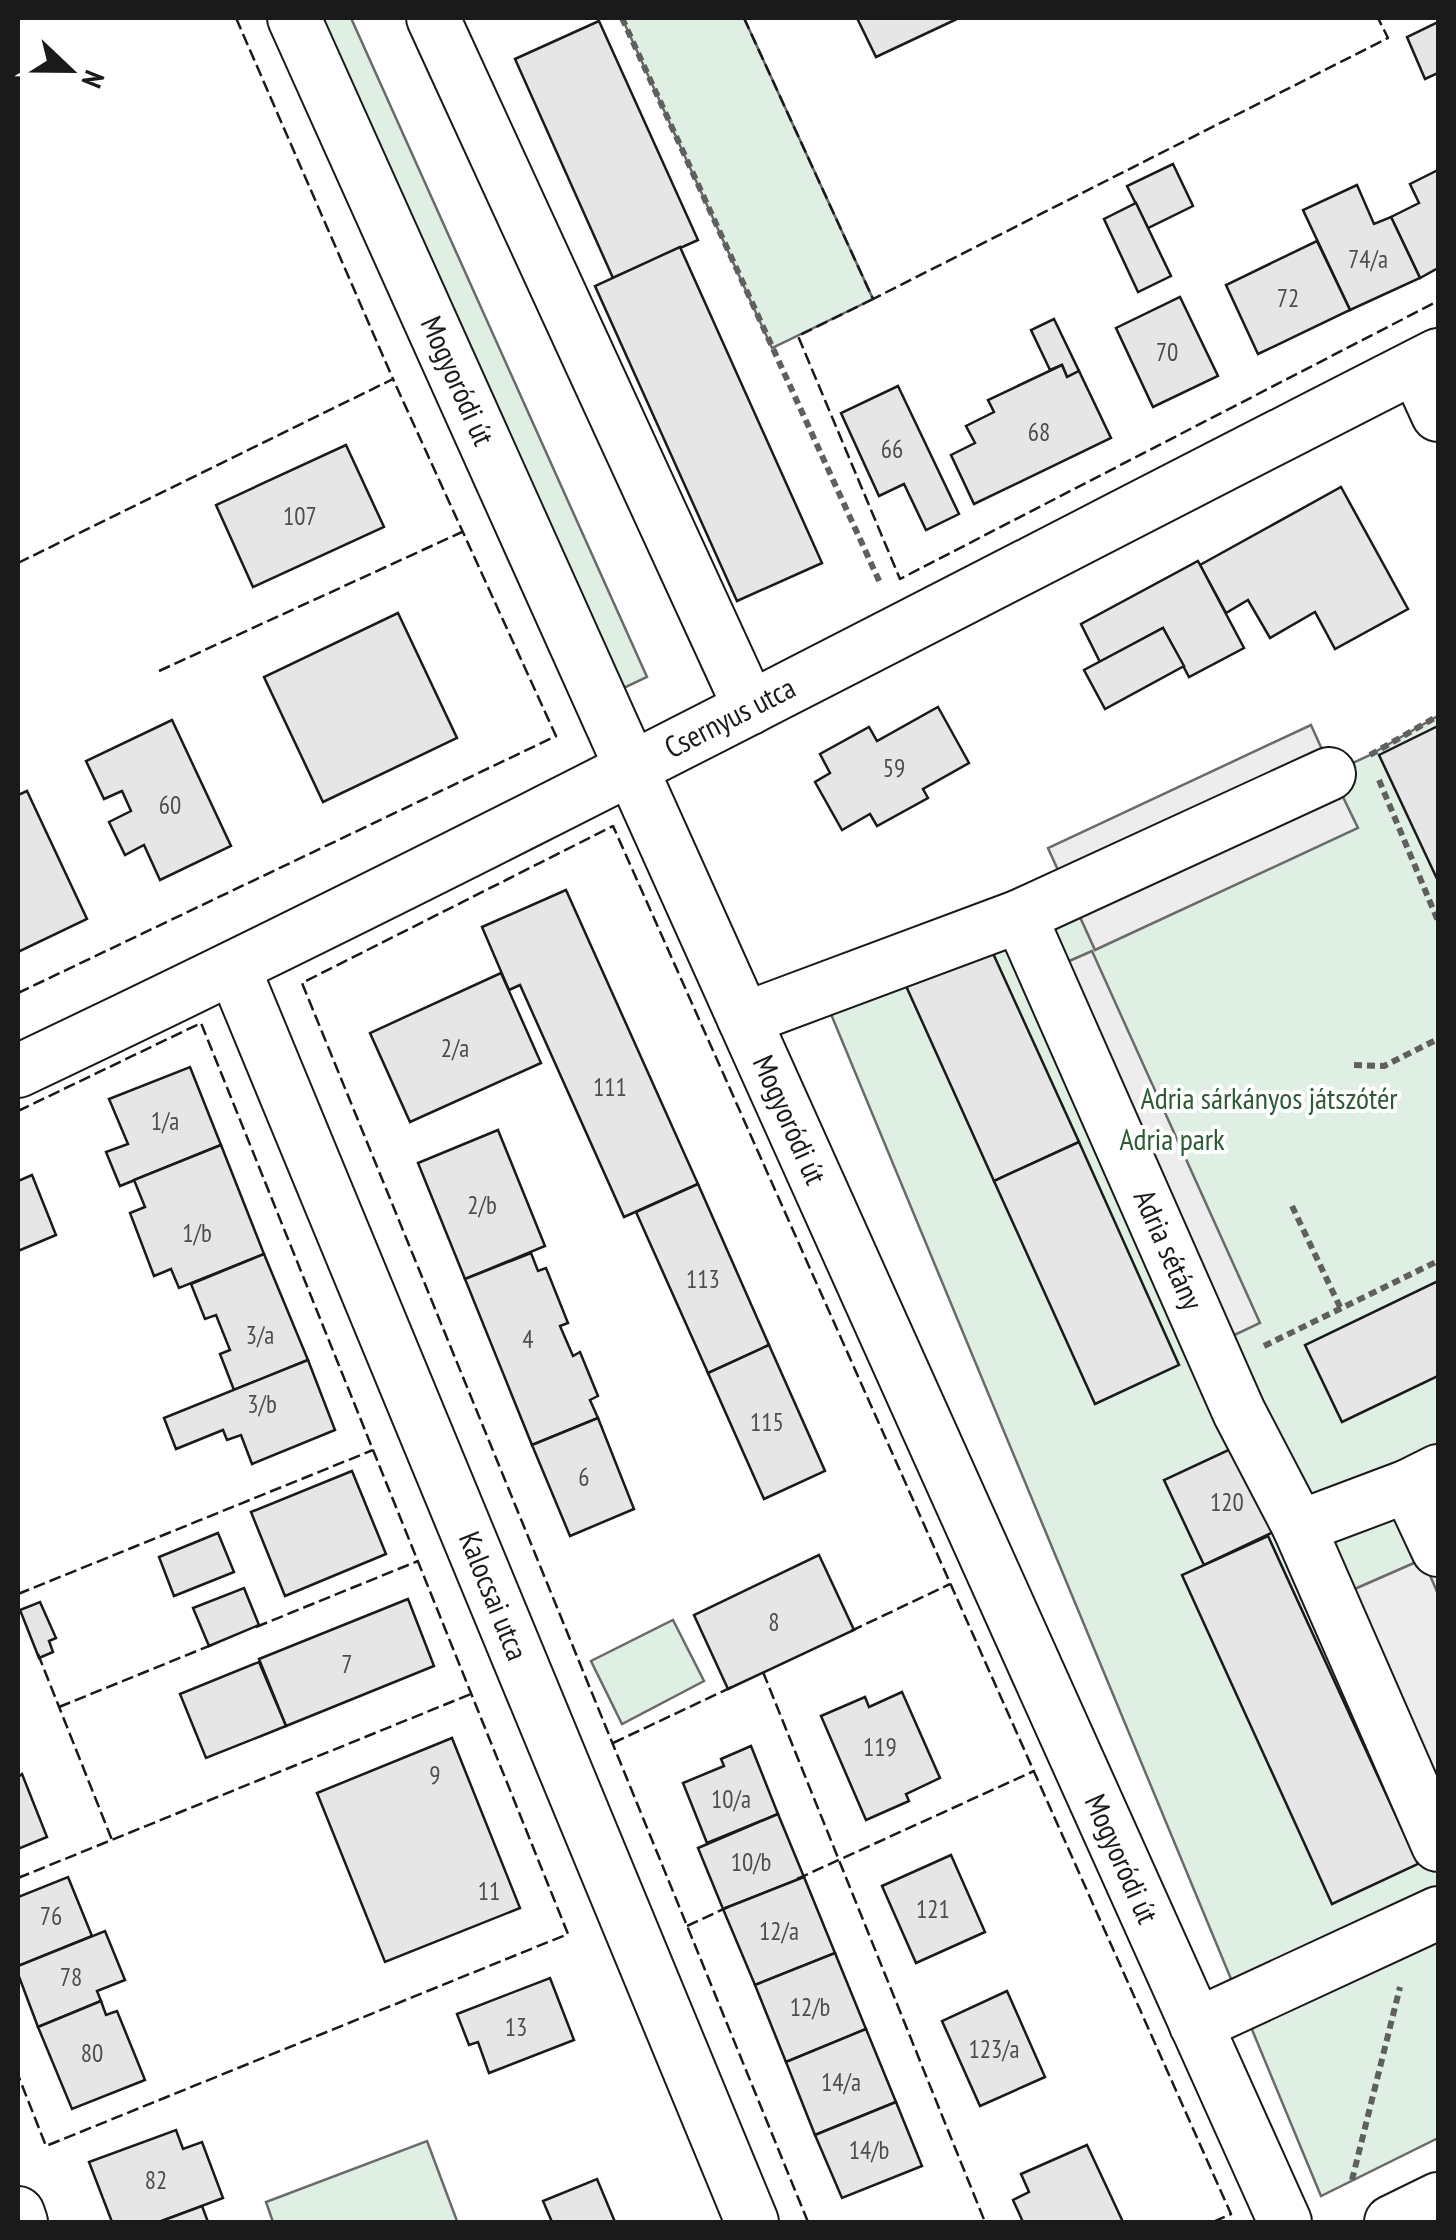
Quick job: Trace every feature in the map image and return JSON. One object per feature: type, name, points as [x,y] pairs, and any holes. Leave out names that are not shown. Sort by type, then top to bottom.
[{"type":"street","name":"Mogyoródi út","points":[[294,18],[1286,2222]]},
{"type":"street","points":[[433,18],[750,708]]},
{"type":"street","name":"Csernyus utca","points":[[18,1071],[632,769],[1427,361]]},
{"type":"street","points":[[1427,361],[1438,415]]},
{"type":"street","points":[[744,1019],[1020,916],[1353,774]]},
{"type":"street","name":"Adria sétány","points":[[1020,916],[1220,1368],[1299,1527],[1438,1845]]},
{"type":"street","name":"Kalocsai utca","points":[[234,968],[752,2222]]},
{"type":"street","points":[[1299,1527],[1423,1478],[1438,1550]]},
{"type":"street","points":[[1196,2025],[1427,1919]]},
{"type":"street","points":[[1391,2222],[1438,2199]]},
{"type":"street","points":[[18,2213],[21,2222]]},
{"type":"path","points":[[622,18],[903,630]]},
{"type":"path","points":[[1438,716],[1368,756],[1353,774],[1438,921]]},
{"type":"path","points":[[1354,1065],[1384,1066],[1438,1039]]},
{"type":"path","points":[[1292,1206],[1341,1308]]},
{"type":"path","points":[[1220,1368],[1438,1261]]},
{"type":"path","points":[[1352,2180],[1427,1919]]},
{"type":"green space","points":[[307,18],[351,18],[647,677],[609,695]]},
{"type":"green space","points":[[622,18],[744,18],[873,299],[772,348]]},
{"type":"green space","name":"Adria park","points":[[1438,716],[1438,2138],[1321,2196],[821,990],[1020,916],[1368,756]]},
{"type":"green space","points":[[673,1620],[704,1681],[622,1724],[591,1661]]},
{"type":"green space","points":[[427,2141],[457,2221],[273,2222],[266,2202]]},
{"type":"shaded area","points":[[1311,725],[1324,754],[1062,879],[1048,848]]},
{"type":"shaded area","points":[[1342,795],[1358,828],[1095,950],[1080,917]]},
{"type":"shaded area","points":[[1092,951],[1260,1323],[1228,1338],[1058,966]]},
{"type":"shaded area","points":[[1423,1559],[1438,1594],[1438,1804],[1341,1595]]},
{"type":"building","points":[[857,18],[959,18],[876,57]]},
{"type":"building","points":[[599,21],[698,240],[613,278],[515,59]]},
{"type":"building","points":[[1438,22],[1438,73],[1425,79],[1407,37]]},
{"type":"building","points":[[1173,164],[1193,206],[1148,228],[1127,186]]},
{"type":"building","points":[[1438,170],[1438,268],[1420,278],[1391,217],[1419,203],[1410,184]]},
{"type":"building","points":[[1357,185],[1374,224],[1391,217],[1420,278],[1350,310],[1303,210]]},
{"type":"building","points":[[1136,203],[1171,276],[1138,292],[1104,219]]},
{"type":"building","points":[[1317,241],[1350,310],[1258,354],[1226,285]]},
{"type":"building","points":[[680,247],[822,563],[737,601],[595,286]]},
{"type":"building","points":[[1180,297],[1218,376],[1153,407],[1116,328]]},
{"type":"building","points":[[1054,319],[1079,371],[1067,377],[1062,365],[1050,370],[1031,330]]},
{"type":"building","points":[[1062,365],[1067,377],[1079,371],[1111,438],[974,504],[951,455],[975,443],[966,426],[994,412],[988,400]]},
{"type":"building","points":[[898,386],[959,514],[926,530],[904,484],[879,496],[841,413]]},
{"type":"building","points":[[346,445],[384,527],[253,587],[216,505]]},
{"type":"building","points":[[1341,487],[1408,609],[1335,649],[1315,612],[1270,638],[1248,600],[1226,613],[1200,565]]},
{"type":"building","points":[[1198,561],[1244,648],[1189,677],[1163,628],[1100,662],[1081,624]]},
{"type":"building","points":[[398,613],[457,738],[323,802],[264,677]]},
{"type":"building","points":[[1163,628],[1184,666],[1105,709],[1084,670]]},
{"type":"building","points":[[938,707],[969,763],[923,789],[928,798],[877,826],[870,814],[842,830],[815,782],[830,773],[820,754],[869,727],[877,741]]},
{"type":"building","points":[[172,720],[231,846],[160,880],[144,845],[125,855],[109,822],[131,811],[122,791],[104,799],[86,761]]},
{"type":"building","points":[[1438,726],[1438,881],[1379,755]]},
{"type":"building","points":[[27,791],[87,919],[18,952],[18,795]]},
{"type":"building","points":[[566,890],[698,1184],[624,1217],[520,985],[509,990],[482,927]]},
{"type":"building","points":[[986,938],[1079,1142],[994,1181],[902,977]]},
{"type":"building","points":[[501,973],[541,1063],[410,1122],[370,1033]]},
{"type":"building","points":[[190,1067],[221,1145],[120,1186],[106,1152],[128,1144],[109,1099]]},
{"type":"building","points":[[498,1130],[545,1246],[465,1279],[418,1163]]},
{"type":"building","points":[[1079,1142],[1179,1365],[1095,1404],[994,1181]]},
{"type":"building","points":[[221,1145],[264,1254],[179,1288],[171,1269],[154,1276],[130,1213],[145,1207],[134,1180]]},
{"type":"building","points":[[32,1175],[56,1235],[18,1251],[18,1181]]},
{"type":"building","points":[[698,1184],[769,1345],[708,1373],[636,1212]]},
{"type":"building","points":[[531,1253],[538,1271],[546,1268],[568,1323],[560,1326],[573,1356],[580,1352],[598,1396],[590,1400],[598,1418],[532,1445],[465,1279]]},
{"type":"building","points":[[264,1254],[308,1360],[234,1390],[220,1354],[230,1350],[216,1315],[205,1319],[191,1284]]},
{"type":"building","points":[[1438,1281],[1438,1376],[1342,1422],[1305,1345]]},
{"type":"building","points":[[769,1345],[825,1471],[764,1499],[708,1373]]},
{"type":"building","points":[[308,1360],[335,1430],[252,1464],[241,1435],[227,1440],[223,1430],[176,1449],[164,1418]]},
{"type":"building","points":[[598,1418],[634,1509],[570,1536],[532,1445]]},
{"type":"building","points":[[1250,1440],[1290,1524],[1204,1565],[1164,1480]]},
{"type":"building","points":[[352,1471],[386,1554],[285,1596],[251,1512]]},
{"type":"building","points":[[218,1533],[234,1572],[174,1596],[159,1557]]},
{"type":"building","points":[[1268,1536],[1418,1864],[1332,1904],[1182,1575]]},
{"type":"building","points":[[819,1555],[854,1630],[728,1689],[694,1615]]},
{"type":"building","points":[[244,1588],[259,1625],[209,1646],[193,1608]]},
{"type":"building","points":[[408,1599],[434,1666],[286,1726],[259,1659]]},
{"type":"building","points":[[40,1602],[56,1638],[49,1641],[53,1652],[39,1658],[20,1610]]},
{"type":"building","points":[[259,1662],[286,1726],[206,1758],[180,1694]]},
{"type":"building","points":[[902,1692],[940,1778],[906,1794],[909,1801],[866,1820],[821,1716],[865,1697],[869,1707]]},
{"type":"building","points":[[452,1738],[520,1908],[385,1962],[317,1793]]},
{"type":"building","points":[[751,1746],[778,1814],[707,1843],[683,1783],[724,1766],[721,1759]]},
{"type":"building","points":[[22,1774],[47,1837],[18,1849],[18,1777]]},
{"type":"building","points":[[778,1814],[804,1877],[723,1909],[698,1848]]},
{"type":"building","points":[[951,1855],[985,1932],[916,1963],[882,1886]]},
{"type":"building","points":[[68,1877],[92,1936],[18,1966],[18,1897]]},
{"type":"building","points":[[804,1877],[835,1953],[755,1985],[723,1909]]},
{"type":"building","points":[[105,1931],[125,1980],[97,1991],[101,2001],[38,2027],[18,1966]]},
{"type":"building","points":[[835,1953],[866,2029],[786,2062],[755,1985]]},
{"type":"building","points":[[550,1978],[574,2040],[489,2073],[478,2042],[469,2045],[457,2014]]},
{"type":"building","points":[[1007,1991],[1045,2077],[980,2106],[942,2021]]},
{"type":"building","points":[[101,2001],[106,2015],[117,2011],[145,2080],[72,2109],[38,2027]]},
{"type":"building","points":[[866,2029],[896,2102],[815,2135],[786,2062]]},
{"type":"building","points":[[896,2102],[922,2166],[842,2198],[815,2135]]},
{"type":"building","points":[[176,2130],[183,2149],[202,2142],[223,2198],[159,2222],[112,2222],[89,2162]]},
{"type":"building","points":[[1087,2145],[1123,2222],[1023,2222],[1013,2200],[1029,2192],[1021,2174]]},
{"type":"building","points":[[597,2179],[615,2222],[552,2222],[543,2201]]},
{"type":"building","points":[[202,2206],[208,2222],[159,2222]]},
{"type":"fence","points":[[18,563],[393,379],[236,18]]},
{"type":"fence","points":[[744,18],[873,299],[1388,38],[1378,18]]},
{"type":"fence","points":[[873,299],[798,336],[900,579],[1438,301]]},
{"type":"fence","points":[[18,993],[556,736],[393,379]]},
{"type":"fence","points":[[159,671],[462,532]]},
{"type":"fence","points":[[808,2222],[302,983],[613,826],[1231,2214],[1213,2222]]},
{"type":"fence","points":[[18,1111],[201,1023],[568,1934],[46,2146],[18,2075]]},
{"type":"fence","points":[[18,1594],[373,1450]]},
{"type":"fence","points":[[256,1627],[418,1561]]},
{"type":"fence","points":[[851,1631],[950,1584]]},
{"type":"fence","points":[[59,1707],[214,1644]]},
{"type":"fence","points":[[38,1654],[112,1840]]},
{"type":"fence","points":[[763,1672],[985,2222]]},
{"type":"fence","points":[[613,1743],[734,1686]]},
{"type":"fence","points":[[18,1878],[471,1694]]},
{"type":"fence","points":[[797,1879],[1034,1771]]},
{"type":"fence","points":[[687,1926],[728,1907]]},
{"type":"park label","name":"Adria sárkányos játszótér","points":[[1269,1099]]}]
